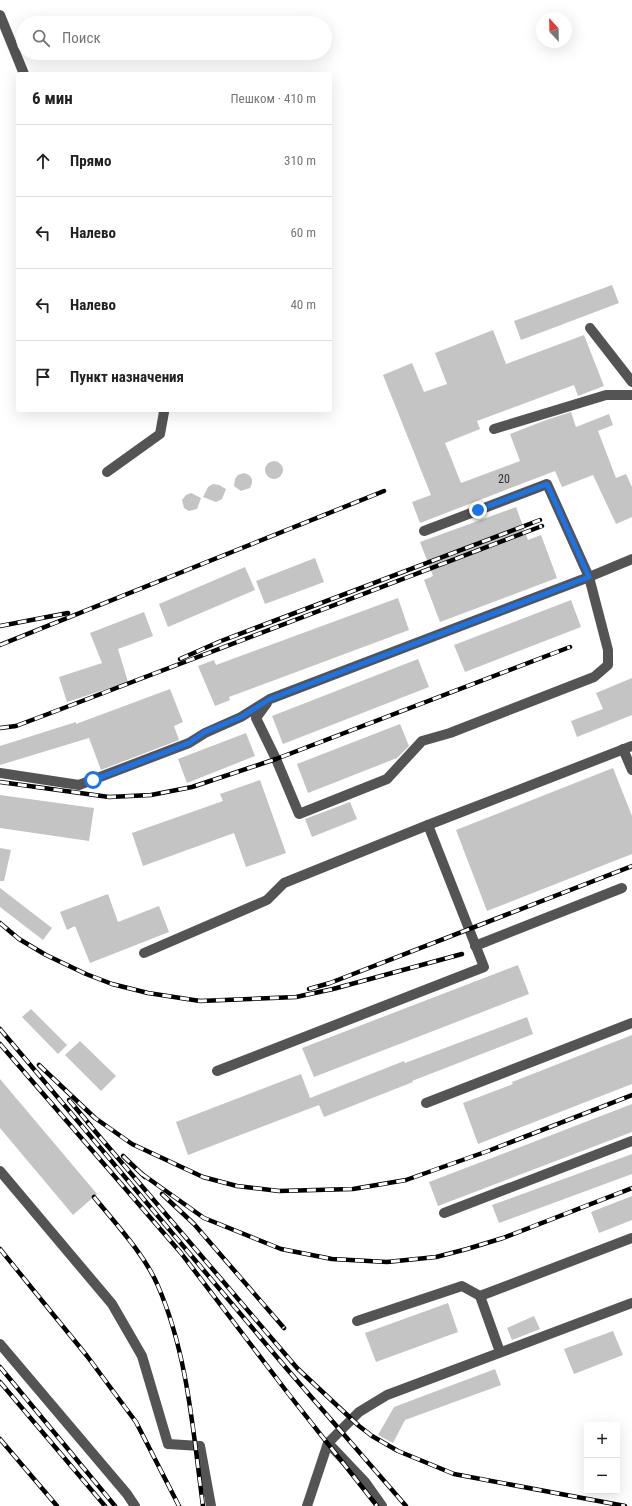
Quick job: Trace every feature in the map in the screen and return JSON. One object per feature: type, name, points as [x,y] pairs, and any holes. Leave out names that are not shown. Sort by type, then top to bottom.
[{"type":"street","points":[[0,15],[16,54]]},
{"type":"street","points":[[18,60],[23,72]]},
{"type":"street","points":[[590,328],[632,382]]},
{"type":"street","points":[[494,429],[606,395],[632,395]]},
{"type":"street","points":[[107,472],[160,434],[164,412]]},
{"type":"street","points":[[270,699],[256,718],[276,759],[299,814],[387,779],[422,741],[450,733],[594,677],[608,665],[608,650],[589,577],[547,484],[424,531]]},
{"type":"street","points":[[0,773],[79,786],[189,743],[205,732],[241,717],[270,699],[589,577],[632,559]]},
{"type":"street","points":[[144,953],[267,900],[284,883],[628,747],[632,770]]},
{"type":"street","points":[[217,1071],[484,967],[428,825]]},
{"type":"street","points":[[475,946],[622,888]]},
{"type":"street","points":[[426,1103],[632,1023]]},
{"type":"street","points":[[444,1213],[632,1141]]},
{"type":"street","points":[[0,1171],[112,1304],[142,1356],[168,1444],[200,1446],[210,1506]]},
{"type":"street","points":[[480,1296],[632,1238]]},
{"type":"street","points":[[357,1321],[462,1286],[480,1296],[500,1352]]},
{"type":"street","points":[[307,1506],[328,1443],[359,1412],[387,1395],[632,1303]]},
{"type":"street","points":[[0,1344],[127,1494],[135,1506]]},
{"type":"street","points":[[328,1443],[365,1482],[382,1506]]},
{"type":"building","points":[[612,285],[619,303],[521,340],[514,321]]},
{"type":"building","points":[[493,330],[506,364],[584,335],[604,386],[578,396],[574,385],[477,421],[480,429],[445,443],[461,483],[520,461],[510,434],[571,412],[576,427],[609,414],[613,425],[598,431],[616,478],[626,474],[632,487],[632,517],[616,524],[593,475],[562,487],[555,471],[420,523],[412,502],[431,495],[383,375],[412,363],[424,392],[447,384],[435,353]]},
{"type":"building","points":[[274,461],[280,464],[283,470],[280,476],[274,479],[268,476],[265,470],[268,464]]},
{"type":"building","points":[[244,473],[249,475],[252,479],[252,483],[250,488],[241,491],[234,486],[235,479],[238,475]]},
{"type":"building","points":[[213,484],[219,485],[226,489],[222,499],[216,502],[203,497],[208,487]]},
{"type":"building","points":[[191,493],[201,498],[197,509],[189,511],[184,508],[182,500],[186,495]]},
{"type":"building","points":[[516,507],[528,540],[541,535],[557,578],[440,622],[424,580],[433,576],[420,542]]},
{"type":"building","points":[[315,558],[324,582],[265,604],[256,581]]},
{"type":"building","points":[[245,567],[255,590],[168,627],[159,604]]},
{"type":"building","points":[[398,598],[409,630],[229,697],[230,700],[215,706],[198,666],[214,660],[216,665]]},
{"type":"building","points":[[571,600],[581,627],[465,672],[454,645]]},
{"type":"building","points":[[144,612],[153,636],[118,649],[128,682],[67,702],[59,677],[102,663],[90,633]]},
{"type":"building","points":[[418,659],[429,687],[283,744],[272,716]]},
{"type":"building","points":[[632,678],[632,715],[577,737],[571,721],[603,709],[596,693]]},
{"type":"building","points":[[170,689],[183,722],[174,726],[179,740],[101,770],[89,738],[0,765],[0,746],[76,722],[76,724]]},
{"type":"building","points":[[400,724],[409,746],[397,758],[308,793],[297,764]]},
{"type":"building","points":[[246,733],[255,756],[187,783],[178,759]]},
{"type":"building","points":[[613,768],[632,816],[632,854],[487,911],[456,830]]},
{"type":"building","points":[[260,780],[286,853],[246,867],[234,833],[143,866],[132,833],[223,801],[220,794]]},
{"type":"building","points":[[0,795],[94,808],[89,841],[0,828]]},
{"type":"building","points":[[350,802],[357,819],[312,837],[305,819]]},
{"type":"building","points":[[0,848],[11,850],[4,881],[0,881]]},
{"type":"building","points":[[0,888],[52,928],[43,940],[0,907]]},
{"type":"building","points":[[108,894],[118,922],[159,906],[169,932],[90,963],[75,926],[67,930],[60,912]]},
{"type":"building","points":[[518,965],[529,994],[314,1077],[302,1048]]},
{"type":"building","points":[[31,1009],[67,1045],[58,1054],[22,1017]]},
{"type":"building","points":[[527,1017],[533,1034],[324,1117],[319,1105],[188,1155],[176,1122],[301,1074],[310,1098],[404,1061],[405,1063]]},
{"type":"building","points":[[632,1035],[632,1084],[478,1144],[463,1103]]},
{"type":"building","points":[[80,1041],[116,1076],[101,1091],[65,1055]]},
{"type":"building","points":[[0,1079],[97,1194],[73,1215],[0,1128]]},
{"type":"building","points":[[632,1104],[632,1132],[438,1206],[429,1182]]},
{"type":"building","points":[[632,1154],[632,1174],[499,1223],[492,1205]]},
{"type":"building","points":[[632,1196],[632,1220],[599,1233],[591,1212]]},
{"type":"building","points":[[448,1303],[458,1332],[376,1362],[365,1333]]},
{"type":"building","points":[[534,1316],[540,1329],[512,1340],[507,1328]]},
{"type":"building","points":[[613,1331],[623,1355],[574,1374],[564,1349]]},
{"type":"building","points":[[495,1369],[501,1385],[405,1420],[393,1443],[378,1435],[394,1407]]},
{"type":"railway","points":[[0,645],[384,491]]},
{"type":"railway","points":[[180,659],[221,641],[540,520]]},
{"type":"railway","points":[[0,728],[16,726],[542,526]]},
{"type":"railway","points":[[0,626],[68,613]]},
{"type":"railway","points":[[0,782],[109,797],[151,795],[192,787],[276,759],[570,647]]},
{"type":"railway","points":[[309,989],[330,983],[632,866]]},
{"type":"railway","points":[[0,923],[19,939],[46,955],[86,974],[112,984],[148,993],[200,1001],[296,997],[333,989],[462,954]]},
{"type":"railway","points":[[0,1029],[287,1369],[406,1506]]},
{"type":"railway","points":[[0,1044],[181,1253],[287,1392],[377,1506]]},
{"type":"railway","points":[[39,1065],[95,1118],[132,1144],[203,1177],[237,1186],[279,1191],[353,1189],[406,1180],[488,1151],[632,1095]]},
{"type":"railway","points":[[69,1100],[91,1126]]},
{"type":"railway","points":[[88,1123],[297,1368],[359,1426],[372,1436],[398,1451],[454,1474],[625,1506]]},
{"type":"railway","points":[[123,1156],[145,1177]]},
{"type":"railway","points":[[142,1174],[204,1218],[281,1249],[332,1259],[387,1262],[436,1257],[467,1249],[503,1238],[632,1188]]},
{"type":"railway","points":[[162,1194],[194,1224],[284,1328]]},
{"type":"railway","points":[[94,1197],[138,1251],[158,1286],[168,1312],[183,1366],[203,1506]]},
{"type":"railway","points":[[0,1249],[87,1356],[136,1422],[179,1506]]},
{"type":"railway","points":[[0,1367],[115,1506]]},
{"type":"railway","points":[[0,1382],[105,1506]]},
{"type":"railway","points":[[0,1439],[57,1506]]},
{"type":"route","points":[[93,780],[189,743],[205,732],[241,717],[270,699],[589,577],[547,484],[478,510]]}]
